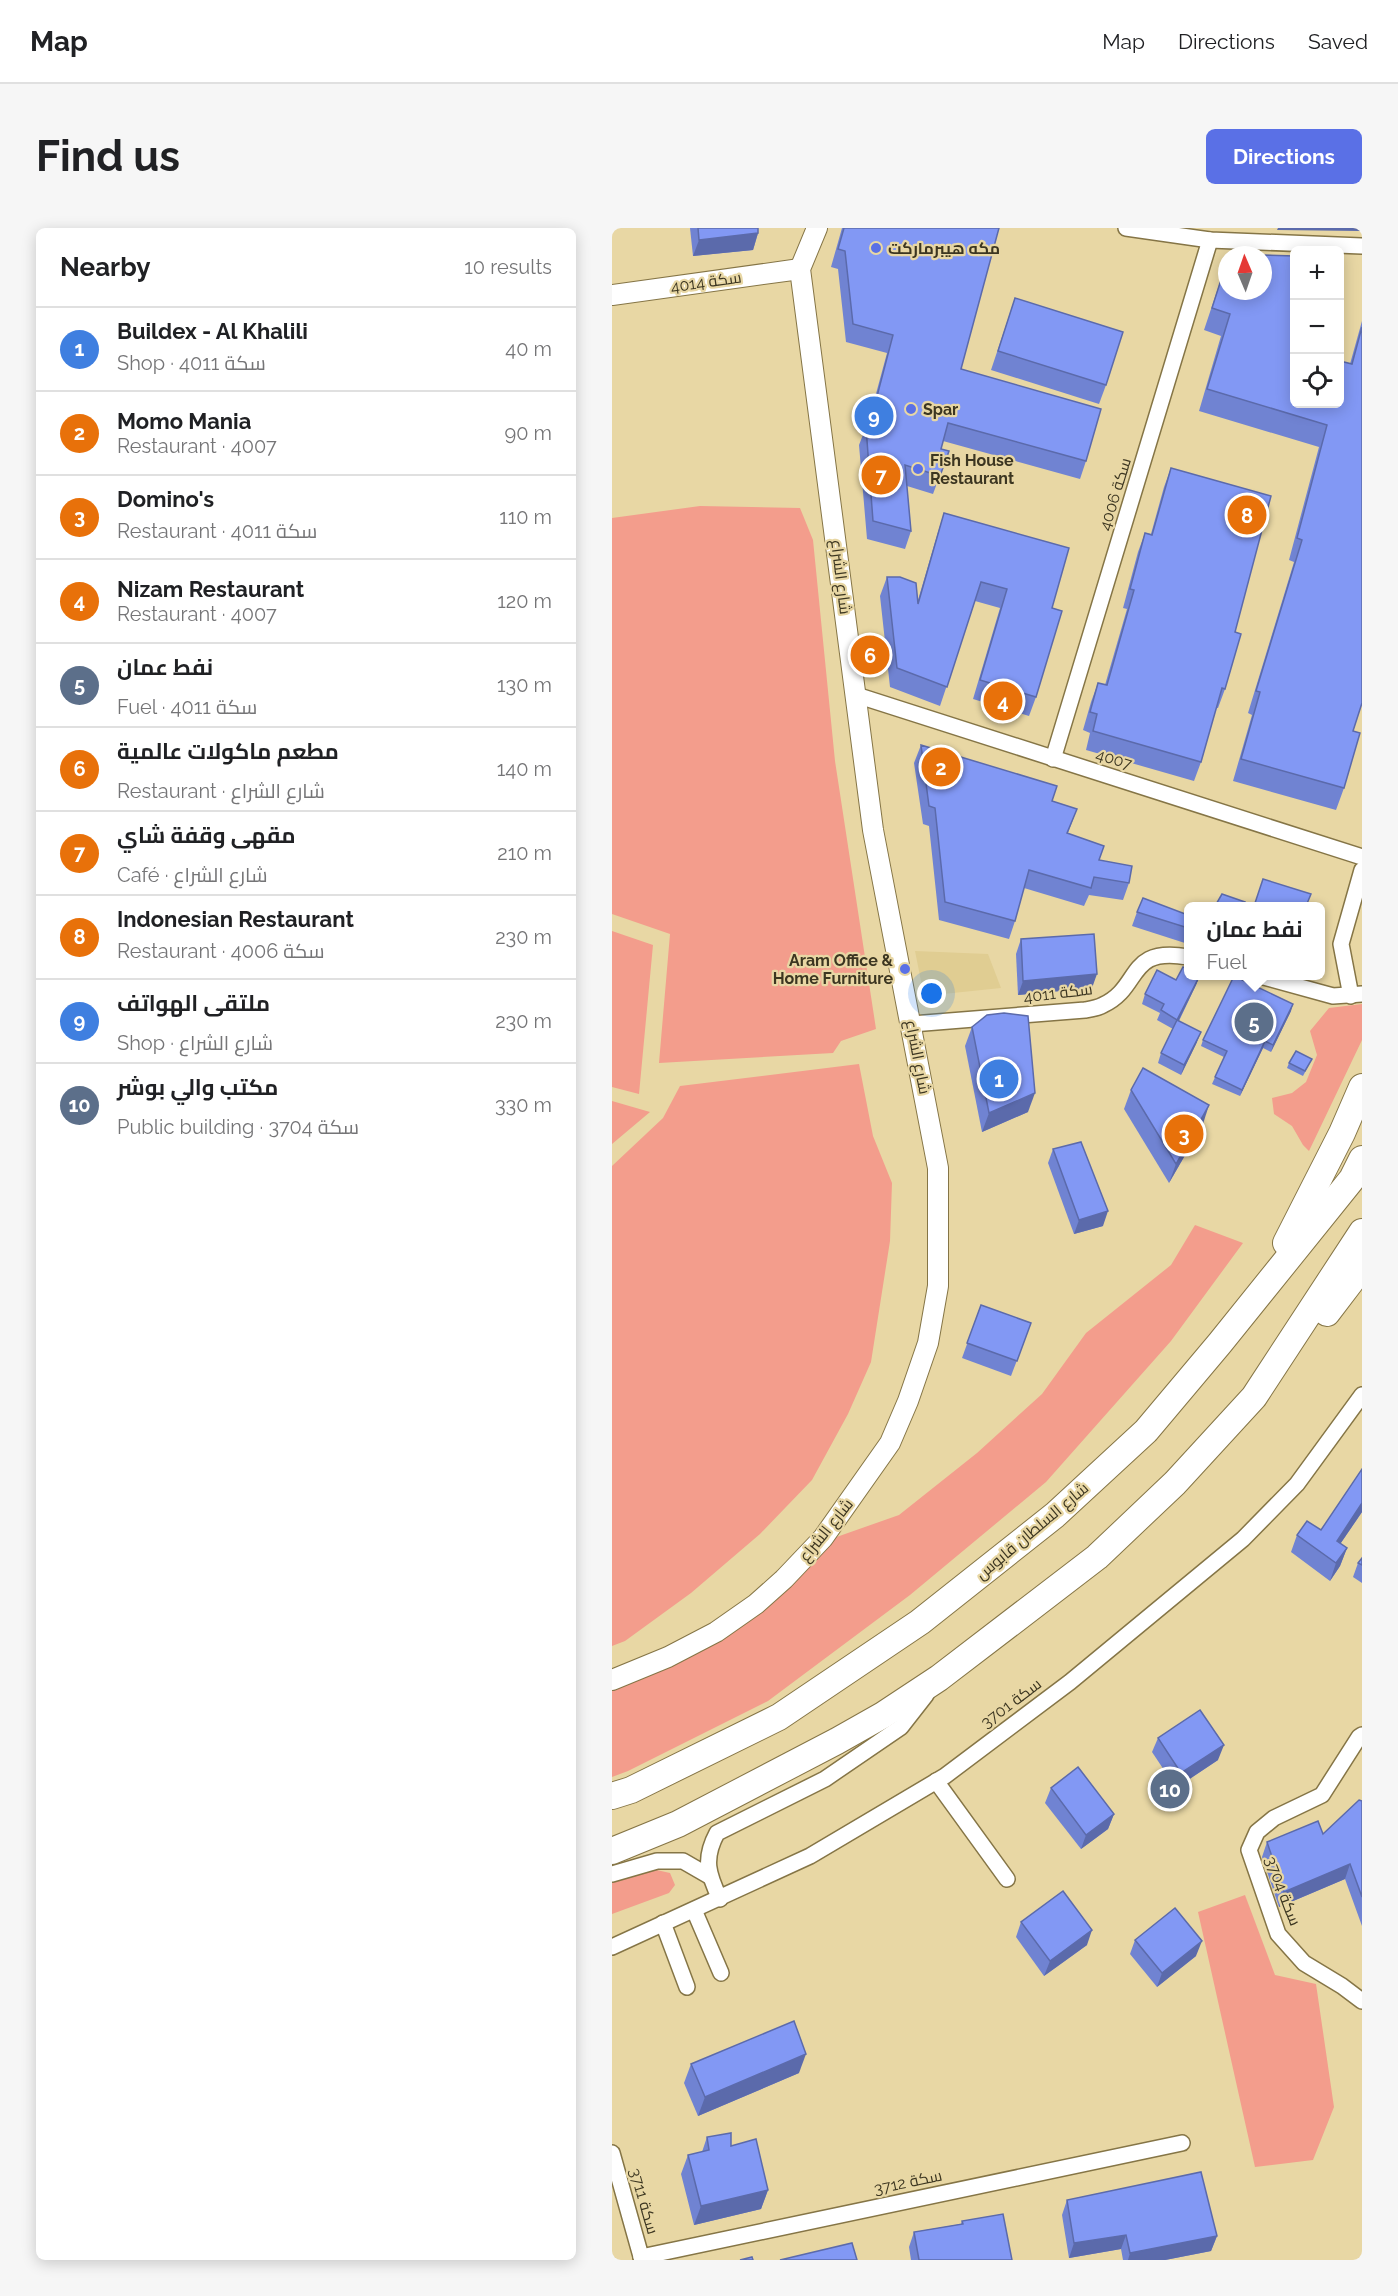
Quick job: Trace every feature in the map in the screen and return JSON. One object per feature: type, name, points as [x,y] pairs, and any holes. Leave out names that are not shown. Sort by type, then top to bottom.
[{"type":"highway","points":[[1220,1343],[1288,1240],[1342,1133],[1362,1087]]},
{"type":"highway","name":"شارع السلطان قابوس","points":[[612,1796],[631,1790],[779,1717],[921,1622],[1055,1515],[1146,1431],[1352,1179],[1362,1159]]},
{"type":"highway","points":[[1254,1398],[1362,1232]]},
{"type":"highway","points":[[612,1851],[678,1824],[817,1752],[883,1714],[939,1678],[1097,1557],[1175,1483],[1254,1398],[1341,1297],[1362,1267]]},
{"type":"street","points":[[800,269],[817,228]]},
{"type":"street","points":[[1126,228],[1210,240],[1263,235],[1362,246]]},
{"type":"street","name":"سكة 4006","points":[[1053,759],[1210,240]]},
{"type":"street","name":"سكة 4014","points":[[612,295],[800,269]]},
{"type":"street","name":"شارع الشراع","points":[[612,1680],[668,1657],[716,1632],[756,1604],[784,1579],[823,1538],[890,1443],[908,1401],[928,1343],[938,1286],[938,1168],[873,830],[800,269]]},
{"type":"street","name":"4007","points":[[856,695],[1284,830],[1362,857]]},
{"type":"street","points":[[1278,980],[1334,996],[1357,995],[1341,944],[1362,870]]},
{"type":"street","name":"سكة 4011","points":[[912,1024],[1085,1010],[1104,1005],[1118,995],[1141,965],[1152,957],[1173,954],[1184,956]]},
{"type":"street","name":"سكة 3701","points":[[612,1947],[810,1856],[936,1781],[1070,1682],[1243,1539],[1297,1484],[1362,1395]]},
{"type":"street","points":[[720,1899],[709,1876],[710,1846],[717,1833],[825,1779],[901,1727],[939,1678]]},
{"type":"street","name":"سكة 3704","points":[[1362,1735],[1322,1795],[1274,1818],[1257,1832],[1249,1850],[1278,1934],[1304,1963],[1362,2001]]},
{"type":"street","points":[[936,1781],[1007,1879]]},
{"type":"street","points":[[612,1874],[657,1860],[683,1861],[709,1876]]},
{"type":"street","points":[[694,1910],[721,1973]]},
{"type":"street","points":[[663,1923],[687,1987]]},
{"type":"street","name":"سكة 3712","points":[[642,2258],[1182,2143]]},
{"type":"street","name":"سكة 3711","points":[[612,2153],[642,2258]]},
{"type":"shaded area","points":[[700,506],[800,508],[813,540],[835,761],[876,1029],[841,1041],[833,1053],[659,1063],[670,934],[612,914],[612,518]]},
{"type":"shaded area","points":[[612,931],[653,945],[639,1094],[612,1087]]},
{"type":"shaded area","points":[[915,951],[988,954],[1001,988],[924,996]]},
{"type":"shaded area","points":[[1362,1004],[1362,1040],[1309,1151],[1292,1126],[1274,1114],[1272,1098],[1292,1093],[1306,1082],[1317,1055],[1310,1031],[1329,1008]]},
{"type":"shaded area","points":[[859,1064],[873,1136],[892,1183],[890,1241],[871,1362],[848,1414],[812,1480],[760,1534],[691,1593],[625,1641],[612,1646],[612,1166],[663,1118],[680,1086]]},
{"type":"shaded area","points":[[612,1101],[650,1112],[612,1144]]},
{"type":"shaded area","points":[[1195,1225],[1243,1243],[1171,1341],[1046,1482],[910,1595],[768,1701],[612,1777],[612,1687],[670,1663],[828,1540],[899,1515],[977,1453],[1042,1394],[1086,1333],[1171,1265]]},
{"type":"shaded area","points":[[652,1869],[670,1873],[675,1885],[669,1893],[612,1914],[612,1883]]},
{"type":"shaded area","points":[[1245,1895],[1275,1975],[1316,1984],[1334,2107],[1313,2160],[1255,2167],[1198,1912]]},
{"type":"building","points":[[698,228],[758,228],[758,233],[699,240]]},
{"type":"building","points":[[844,228],[999,228],[961,369],[1101,409],[1086,461],[948,423],[941,449],[949,451],[940,476],[905,465],[911,531],[873,521],[866,427],[869,427],[893,335],[853,324],[845,251],[838,249]]},
{"type":"building","points":[[1272,255],[1290,256],[1290,408],[1344,408],[1344,362],[1352,364],[1362,327],[1362,703],[1353,731],[1360,733],[1344,788],[1241,759],[1260,692],[1256,691],[1302,540],[1297,538],[1327,425],[1207,389],[1230,314],[1212,308],[1218,289],[1218,300],[1272,300]]},
{"type":"building","points":[[1015,298],[1123,332],[1106,385],[998,351]]},
{"type":"building","points":[[1171,468],[1271,496],[1235,632],[1241,634],[1225,689],[1222,688],[1201,762],[1093,731],[1097,714],[1090,712],[1098,683],[1107,685],[1134,590],[1130,589],[1145,533],[1152,535]]},
{"type":"building","points":[[944,513],[1069,548],[1052,608],[1062,611],[1036,697],[980,680],[1007,589],[981,582],[947,687],[897,668],[887,577],[900,577],[916,583],[918,604]]},
{"type":"building","points":[[921,745],[1057,786],[1052,801],[1077,809],[1067,833],[1104,846],[1099,860],[1132,866],[1129,883],[1094,877],[1091,888],[1029,870],[1015,921],[945,902],[935,808],[929,806]]},
{"type":"building","points":[[1263,879],[1311,894],[1308,902],[1255,902]]},
{"type":"building","points":[[1222,894],[1245,902],[1217,902]]},
{"type":"building","points":[[1143,898],[1184,913],[1184,927],[1137,912]]},
{"type":"building","points":[[1094,934],[1097,974],[1023,981],[1021,939]]},
{"type":"building","points":[[1183,967],[1184,980],[1197,980],[1177,1020],[1161,1010],[1164,1004],[1145,994],[1157,970],[1176,980]]},
{"type":"building","points":[[1232,980],[1242,980],[1293,1004],[1273,1045],[1265,1041],[1242,1090],[1215,1077],[1227,1051],[1203,1040]]},
{"type":"building","points":[[1004,1013],[1028,1016],[1035,1093],[989,1113],[972,1027],[987,1015]]},
{"type":"building","points":[[1177,1020],[1201,1032],[1184,1065],[1161,1053]]},
{"type":"building","points":[[1296,1051],[1312,1059],[1305,1071],[1289,1063]]},
{"type":"building","points":[[1143,1068],[1209,1105],[1176,1164],[1131,1090]]},
{"type":"building","points":[[1081,1142],[1108,1211],[1079,1220],[1053,1149]]},
{"type":"building","points":[[981,1305],[1031,1323],[1017,1361],[967,1343]]},
{"type":"building","points":[[1362,1469],[1362,1503],[1337,1541],[1347,1548],[1336,1563],[1297,1535],[1307,1521],[1321,1530]]},
{"type":"building","points":[[1200,1710],[1224,1745],[1181,1773],[1158,1738]]},
{"type":"building","points":[[1078,1767],[1114,1814],[1086,1835],[1051,1788]]},
{"type":"building","points":[[1359,1800],[1362,1801],[1362,1897],[1350,1864],[1284,1892],[1267,1842],[1318,1821],[1323,1834]]},
{"type":"building","points":[[1063,1891],[1092,1930],[1050,1961],[1021,1922]]},
{"type":"building","points":[[1175,1908],[1202,1941],[1162,1973],[1135,1940]]},
{"type":"building","points":[[794,2021],[806,2054],[705,2097],[691,2064]]},
{"type":"building","points":[[731,2133],[731,2146],[756,2139],[768,2190],[701,2206],[688,2155],[709,2150],[707,2137]]},
{"type":"building","points":[[1201,2172],[1217,2236],[1130,2253],[1126,2235],[1074,2243],[1067,2200]]},
{"type":"building","points":[[1003,2214],[1012,2260],[919,2260],[914,2232],[963,2224],[962,2221]]},
{"type":"building","points":[[852,2243],[857,2260],[780,2260]]},
{"type":"place","name":"مكه هيبرماركت","points":[[876,248]]},
{"type":"place","name":"Spar","points":[[911,409]]},
{"type":"place","name":"ملتقى الهواتف","points":[[874,416]]},
{"type":"place","name":"Fish House Restaurant","points":[[918,469]]},
{"type":"place","name":"مقهى وقفة شاي","points":[[881,475]]},
{"type":"place","name":"Indonesian Restaurant","points":[[1247,515]]},
{"type":"place","name":"مطعم ماكولات عالمية","points":[[870,655]]},
{"type":"place","name":"Nizam Restaurant","points":[[1003,701]]},
{"type":"place","name":"Momo Mania","points":[[941,767]]},
{"type":"place","name":"Aram Office & Home Furniture","points":[[905,969]]},
{"type":"place","name":"نفط عمان","points":[[1254,1022]]},
{"type":"place","name":"Buildex - Al Khalili","points":[[999,1079]]},
{"type":"place","name":"Domino's","points":[[1184,1134]]},
{"type":"place","name":"مكتب والي بوشر","points":[[1170,1789]]}]
